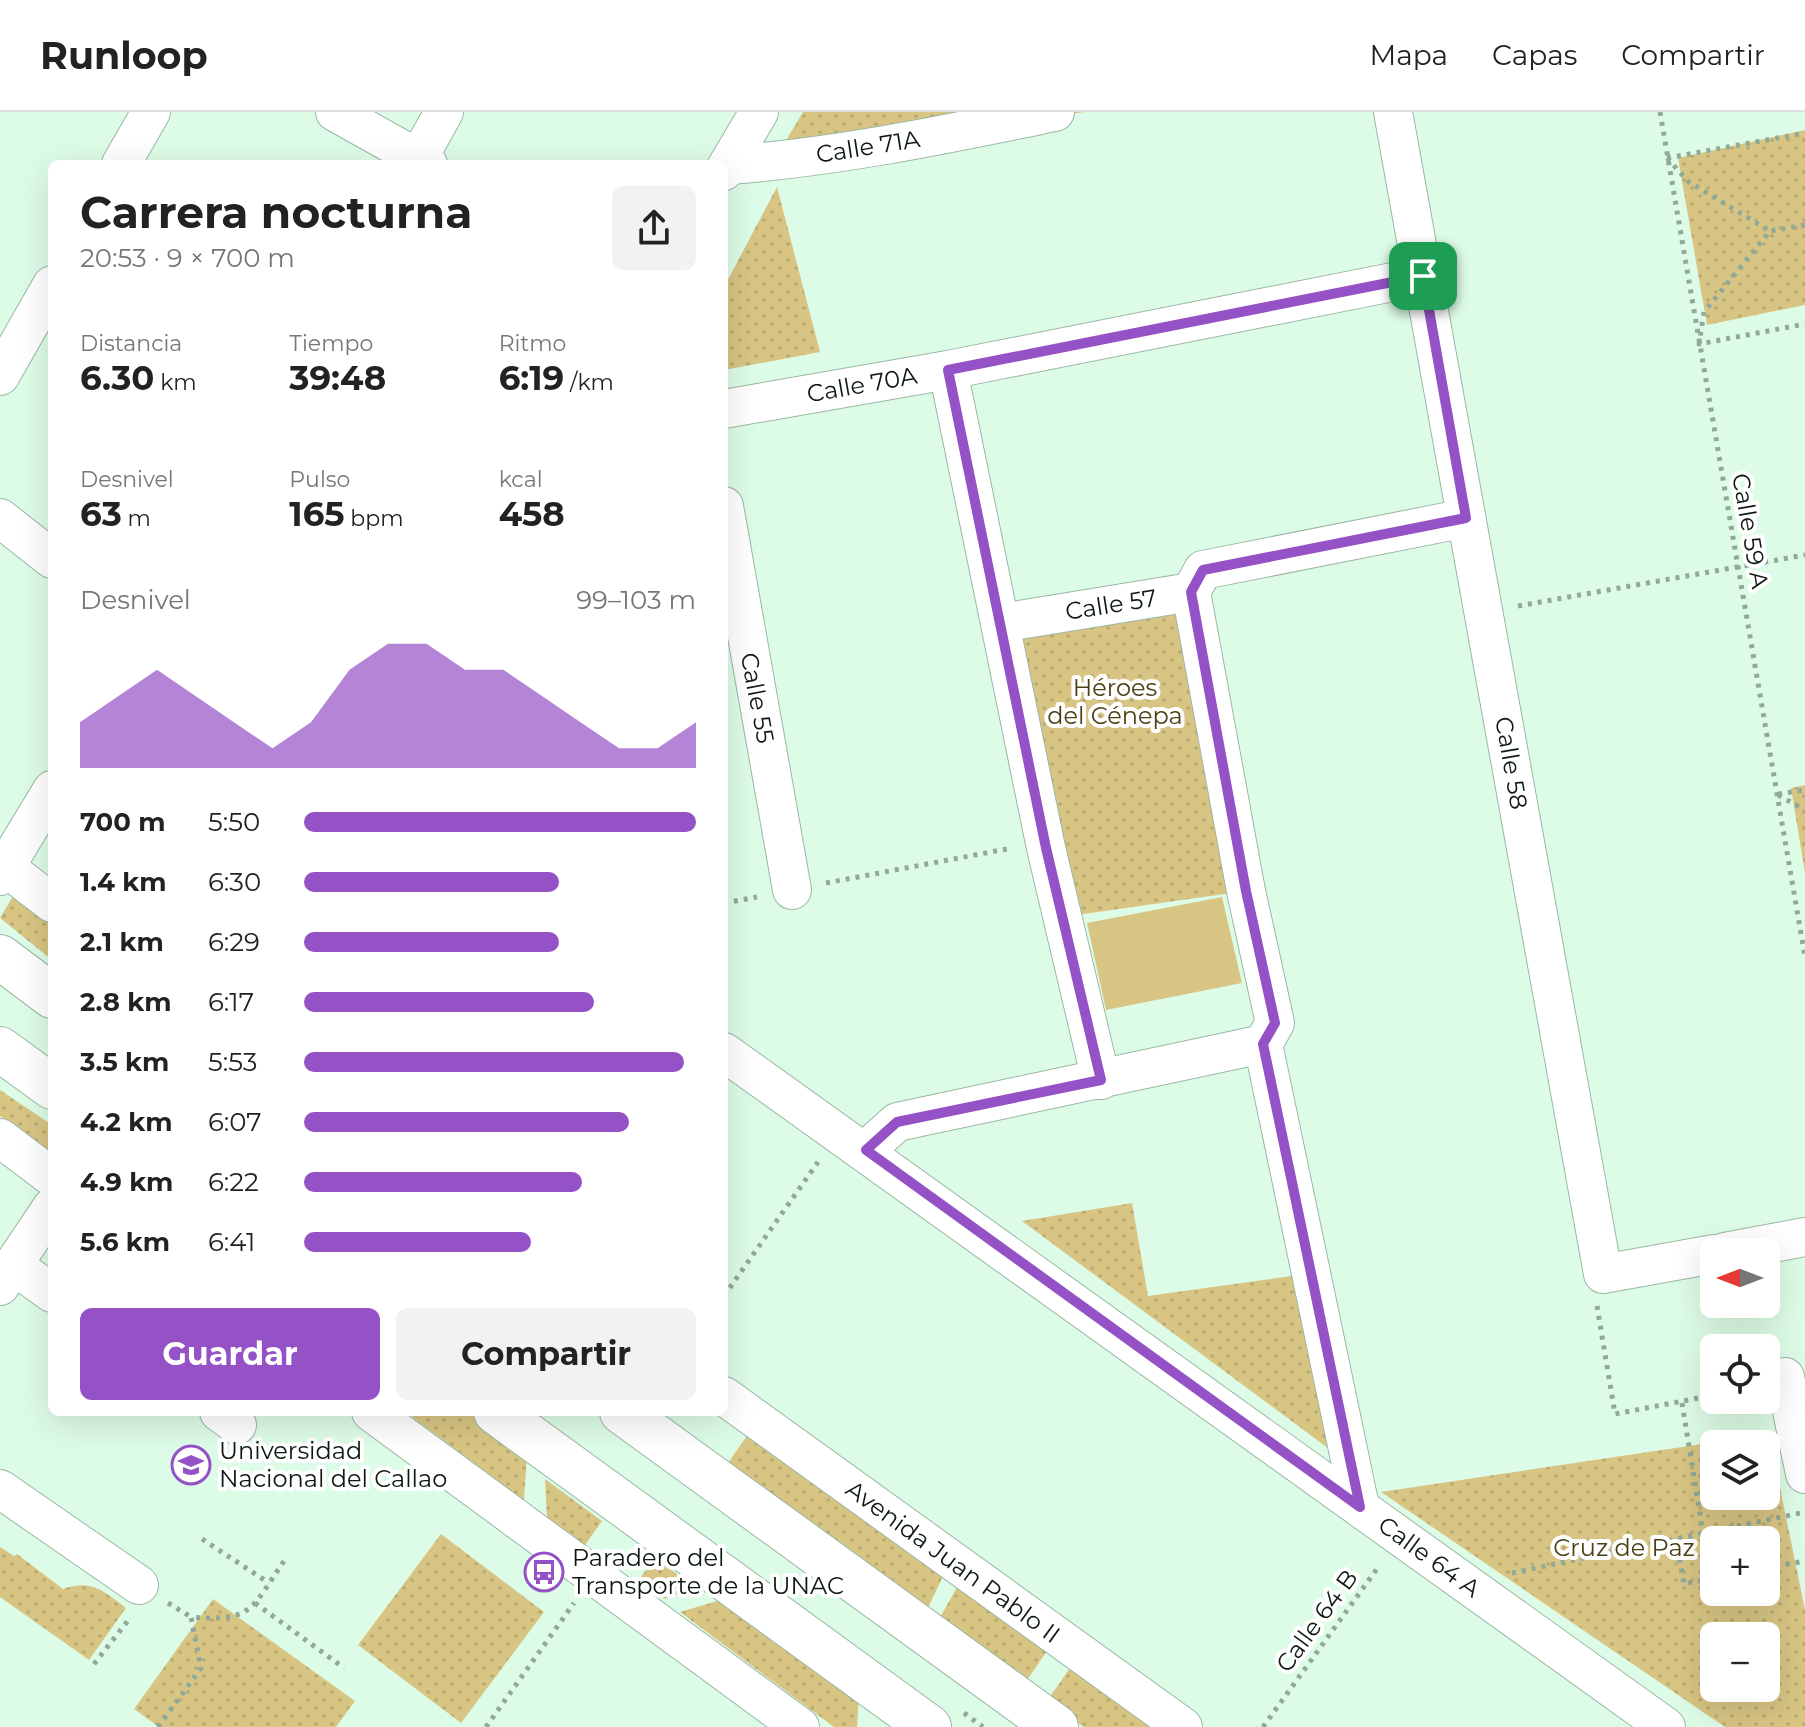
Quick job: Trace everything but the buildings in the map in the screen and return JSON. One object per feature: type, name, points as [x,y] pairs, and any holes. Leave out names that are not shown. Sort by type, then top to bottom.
[{"type":"main road","points":[[0,957],[48,993]]},
{"type":"main road","points":[[0,1049],[48,1084]]},
{"type":"main road","points":[[501,1416],[929,1727]]},
{"type":"main road","points":[[628,1416],[1056,1727]]},
{"type":"street","points":[[123,160],[151,112]]},
{"type":"street","points":[[335,112],[417,160]]},
{"type":"street","points":[[421,160],[444,112]]},
{"type":"street","points":[[728,165],[759,112]]},
{"type":"street","name":"Calle 71A","points":[[728,168],[915,140],[1055,112]]},
{"type":"street","name":"Calle 58","points":[[1393,112],[1603,1274]]},
{"type":"street","name":"Calle 70A","points":[[728,408],[948,370],[1423,276]]},
{"type":"street","points":[[0,376],[48,292]]},
{"type":"street","points":[[948,370],[1044,837],[1101,1080]]},
{"type":"street","points":[[0,518],[48,556]]},
{"type":"street","points":[[1191,592],[1203,570],[1466,518]]},
{"type":"street","name":"Calle 55","points":[[728,529],[792,890]]},
{"type":"street","name":"Calle 57","points":[[1001,623],[1191,592],[1246,891],[1275,1023],[1263,1044]]},
{"type":"street","points":[[48,796],[2,869],[48,900]]},
{"type":"street","points":[[852,1141],[897,1122],[1263,1044],[1360,1507]]},
{"type":"street","name":"Calle 64 A","points":[[728,1055],[1666,1727]]},
{"type":"street","points":[[0,1138],[48,1174]]},
{"type":"street","points":[[48,1213],[7,1276],[48,1291]]},
{"type":"street","points":[[1780,1242],[1805,1237]]},
{"type":"street","points":[[1603,1274],[1700,1257]]},
{"type":"street","points":[[1785,1377],[1805,1474]]},
{"type":"street","name":"Avenida Juan Pablo II","points":[[728,1399],[1183,1727]]},
{"type":"street","points":[[376,1416],[800,1727]]},
{"type":"street","points":[[0,1489],[139,1585]]},
{"type":"path","name":"Calle 59 A","points":[[1660,112],[1805,957]]},
{"type":"path","points":[[1667,158],[1805,133]]},
{"type":"path","points":[[1667,158],[1689,182],[1770,231],[1805,225]]},
{"type":"path","points":[[1770,231],[1704,312],[1699,344],[1805,324]]},
{"type":"path","points":[[1483,612],[1805,555]]},
{"type":"path","points":[[1777,794],[1805,790]]},
{"type":"path","points":[[1777,794],[1805,810]]},
{"type":"path","points":[[728,902],[1012,848],[1044,837]]},
{"type":"path","points":[[728,1291],[852,1141]]},
{"type":"path","points":[[1603,1274],[1596,1309],[1615,1414],[1700,1398]]},
{"type":"path","points":[[1682,1403],[1702,1526]]},
{"type":"path","points":[[1737,1526],[1805,1512]]},
{"type":"path","points":[[1465,1582],[1700,1534]]},
{"type":"path","name":"Calle 64 B","points":[[1263,1727],[1400,1536]]},
{"type":"path","points":[[202,1539],[269,1583]]},
{"type":"path","points":[[1676,1539],[1684,1584],[1700,1581]]},
{"type":"path","points":[[158,1727],[201,1668],[191,1617],[233,1619],[255,1603],[284,1561]]},
{"type":"path","points":[[1780,1565],[1805,1561]]},
{"type":"path","points":[[486,1727],[594,1576]]},
{"type":"path","points":[[255,1603],[344,1668]]},
{"type":"green space","points":[[803,112],[1084,112],[773,162]]},
{"type":"green space","points":[[1805,130],[1805,305],[1707,325],[1678,158]]},
{"type":"green space","points":[[777,187],[820,352],[728,369],[728,279]]},
{"type":"green space","name":"Héroes del Cénepa","points":[[1191,592],[1246,891],[1062,917],[1001,623]]},
{"type":"green space","points":[[1805,785],[1805,873],[1791,788]]},
{"type":"green space","points":[[16,891],[48,915],[48,957],[0,918]]},
{"type":"green space","points":[[1222,897],[1242,983],[1106,1010],[1087,923]]},
{"type":"green space","points":[[0,1090],[48,1122],[48,1151],[0,1116]]},
{"type":"green space","points":[[1132,1203],[1148,1296],[1306,1274],[1344,1460],[1022,1221]]},
{"type":"green space","points":[[476,1416],[527,1453],[524,1500],[412,1417]]},
{"type":"green space","points":[[751,1430],[945,1572],[926,1612],[728,1463]]},
{"type":"green space","name":"Cruz de Paz","points":[[1700,1444],[1700,1510],[1780,1510],[1780,1488],[1805,1610],[1805,1727],[1725,1727],[1381,1492]]},
{"type":"green space","points":[[545,1479],[602,1521],[585,1545],[547,1518]]},
{"type":"green space","points":[[441,1534],[544,1612],[461,1723],[358,1645]]},
{"type":"green space","points":[[0,1547],[14,1556],[17,1554],[63,1589],[82,1585],[97,1588],[126,1608],[89,1660],[0,1597]]},
{"type":"green space","points":[[655,1558],[696,1588],[664,1599],[638,1581]]},
{"type":"green space","points":[[959,1584],[1049,1648],[1025,1683],[939,1619]]},
{"type":"green space","points":[[213,1599],[355,1701],[336,1727],[159,1727],[134,1709]]},
{"type":"green space","points":[[724,1599],[859,1697],[857,1727],[834,1727],[680,1612]]},
{"type":"green space","points":[[1070,1668],[1153,1727],[1084,1727],[1047,1701]]},
{"type":"place","name":"Universidad Nacional del Callao","points":[[191,1465]]},
{"type":"place","name":"Paradero del Transporte de la UNAC","points":[[544,1572]]},
{"type":"route","points":[[1423,276],[1466,518],[1203,570],[1191,592],[1246,891],[1275,1023],[1263,1044],[1360,1507],[866,1150],[897,1122],[1101,1080],[1046,848],[948,370],[1423,276]]}]
